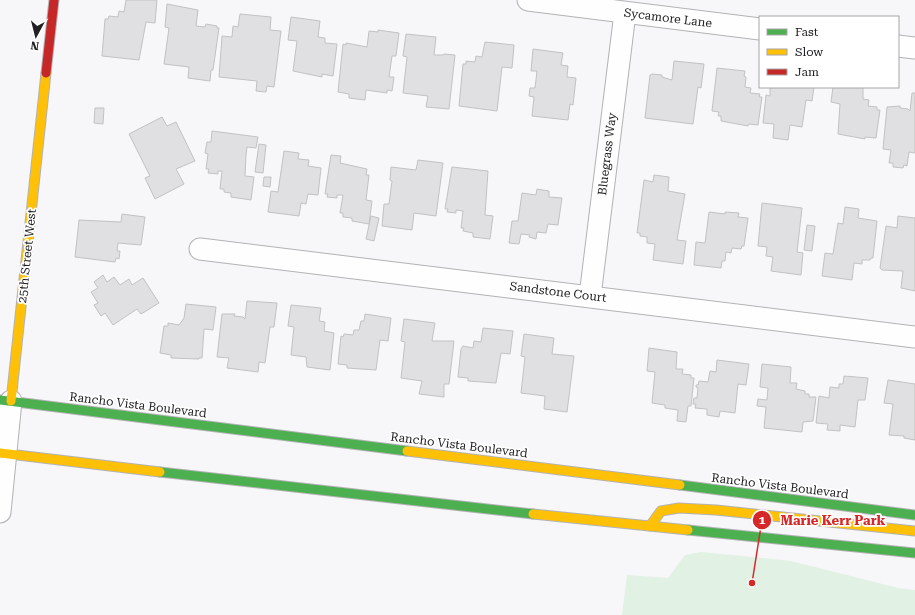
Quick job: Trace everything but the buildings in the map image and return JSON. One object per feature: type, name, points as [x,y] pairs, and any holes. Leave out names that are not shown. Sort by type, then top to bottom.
[{"type":"main road","name":"25th Street West","points":[[6,400],[54,0]]},
{"type":"main road","name":"Rancho Vista Boulevard","points":[[6,400],[915,514]]},
{"type":"main road","points":[[3,453],[432,504],[915,553]]},
{"type":"main road","points":[[650,526],[661,512],[679,508],[716,510],[915,531]]},
{"type":"street","name":"Sycamore Lane","points":[[528,0],[759,29]]},
{"type":"street","name":"Bluegrass Way","points":[[590,296],[625,12]]},
{"type":"street","points":[[899,46],[915,48]]},
{"type":"street","name":"Sandstone Court","points":[[200,249],[915,337]]},
{"type":"street","name":"25th Street West","points":[[0,512],[6,400]]},
{"type":"green space","points":[[701,552],[791,561],[898,588],[915,590],[915,615],[622,615],[627,575],[668,578],[685,555]]},
{"type":"traffic: fast","points":[[0,400],[407,451]]},
{"type":"traffic: fast","points":[[160,472],[533,514]]},
{"type":"traffic: fast","points":[[680,485],[915,515]]},
{"type":"traffic: fast","points":[[688,530],[915,553]]},
{"type":"traffic: slow","points":[[11,401],[46,73]]},
{"type":"traffic: slow","points":[[407,451],[680,485]]},
{"type":"traffic: slow","points":[[0,453],[160,472]]},
{"type":"traffic: slow","points":[[650,526],[661,511],[679,508],[716,510],[915,531]]},
{"type":"traffic: slow","points":[[533,514],[688,530]]},
{"type":"traffic: jam","points":[[46,73],[54,0]]},
{"type":"place","name":"Marie Kerr Park","points":[[752,583]]}]
